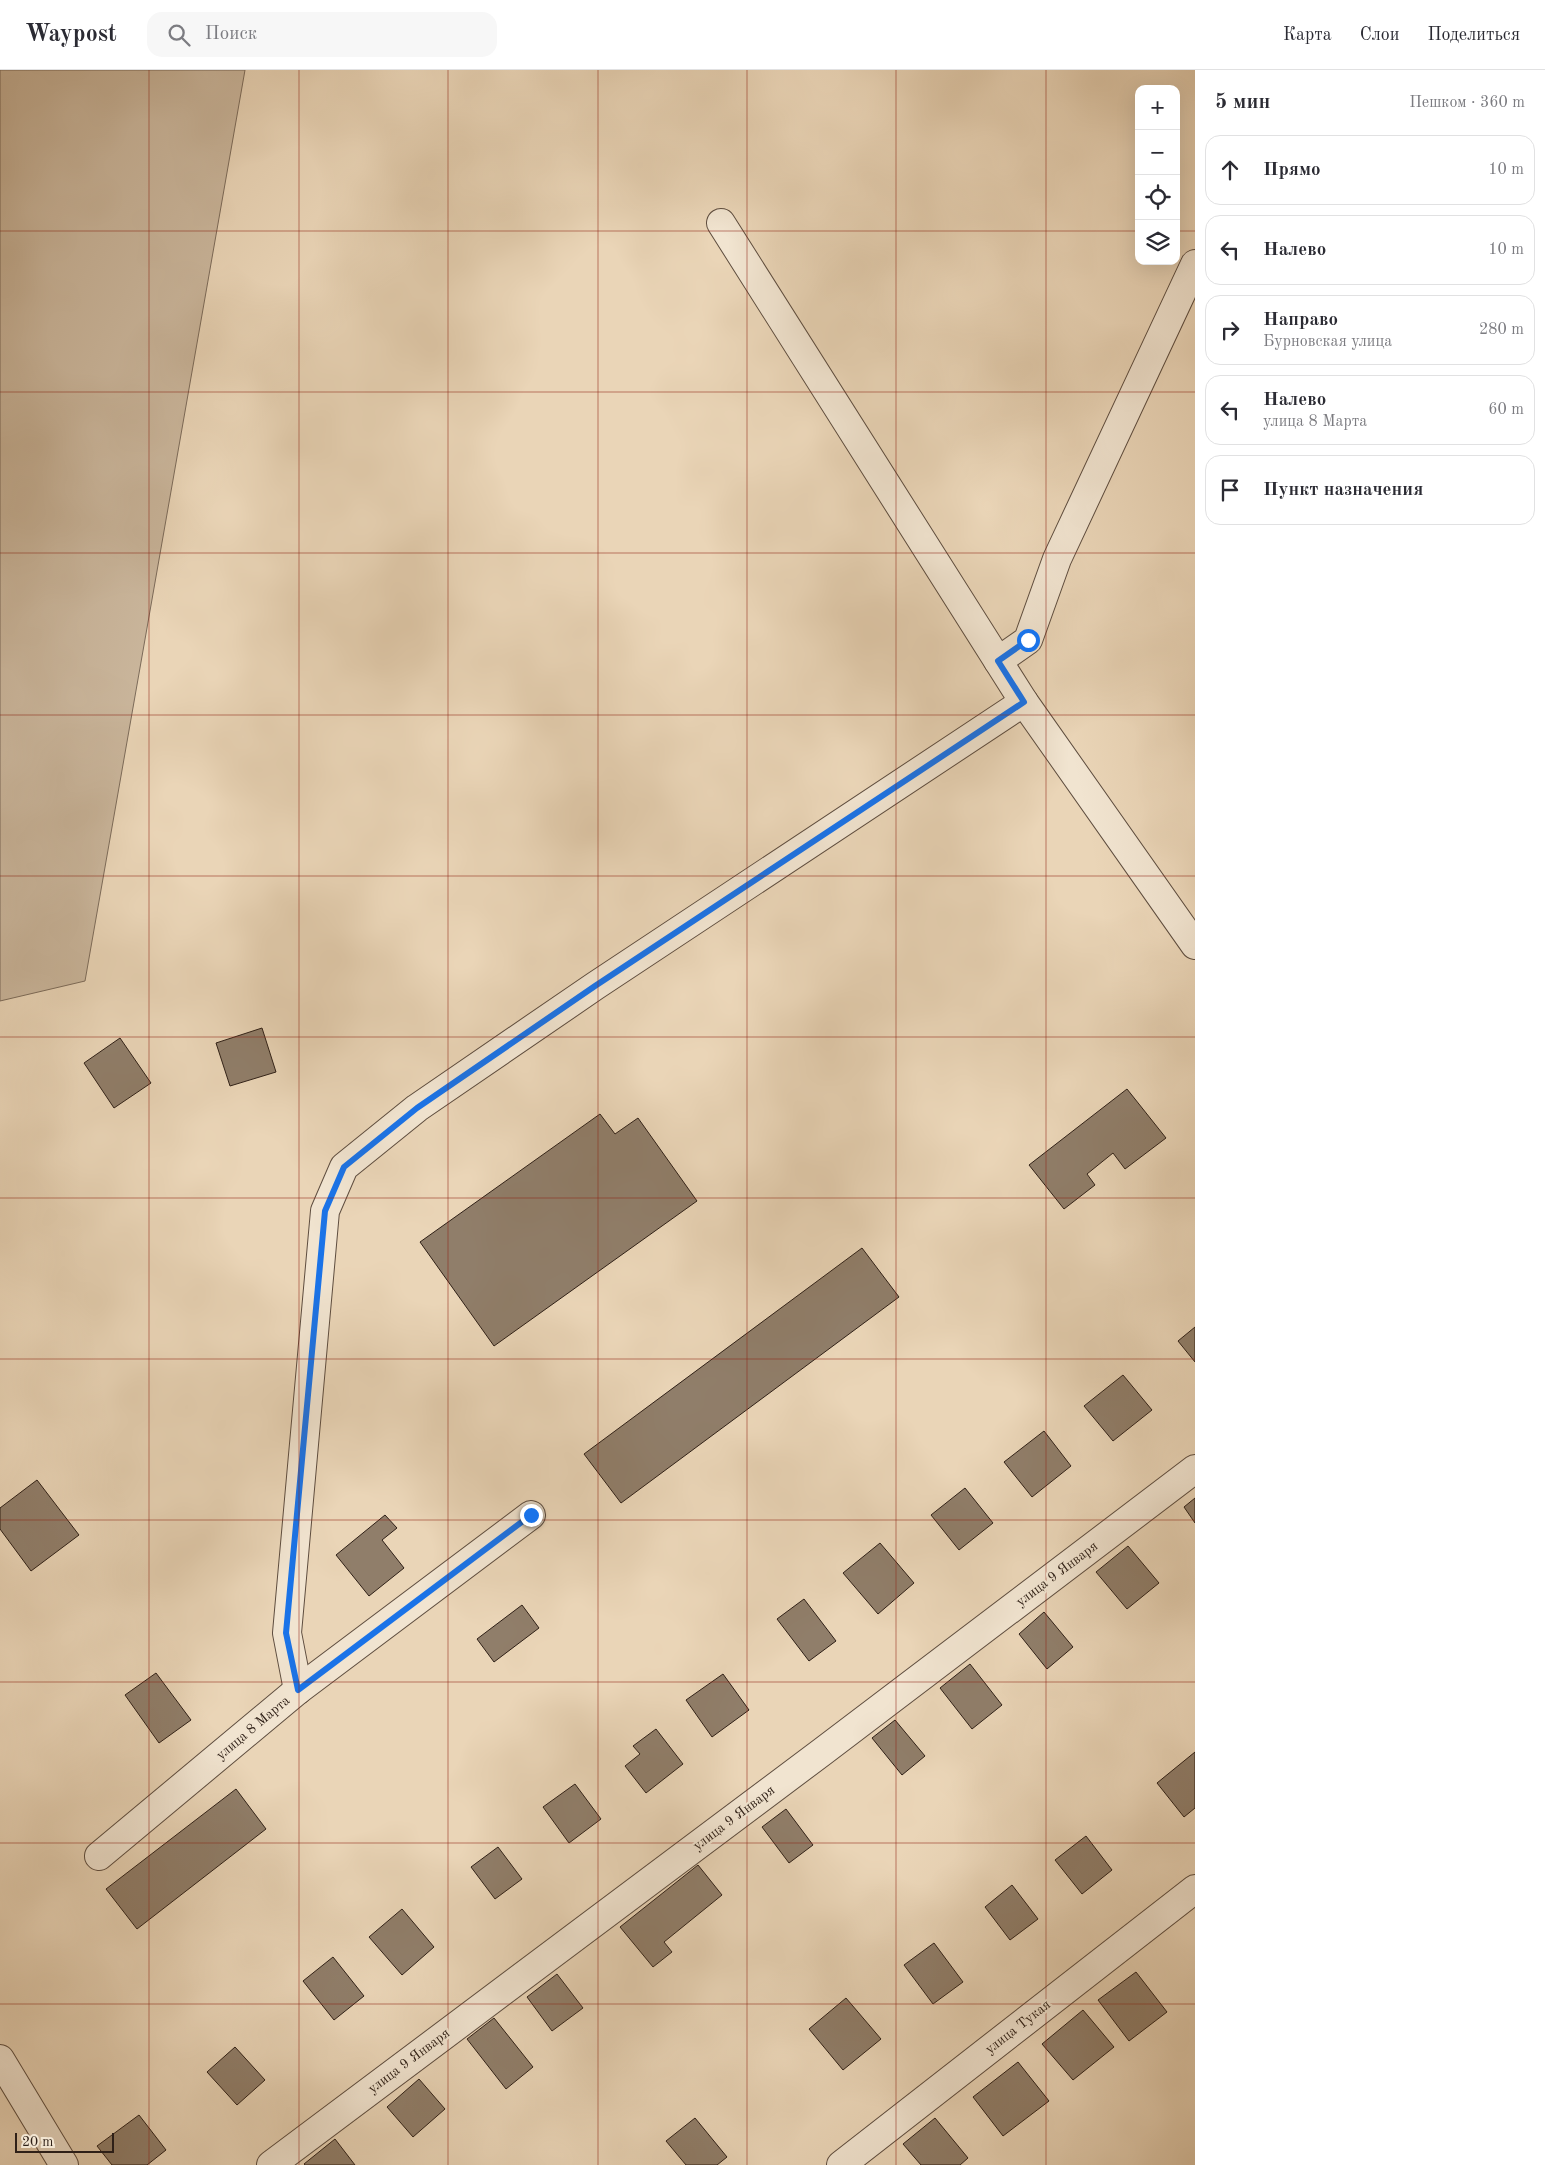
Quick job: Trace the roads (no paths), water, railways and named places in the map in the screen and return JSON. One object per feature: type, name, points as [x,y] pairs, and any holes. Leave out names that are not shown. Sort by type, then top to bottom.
[{"type":"street","points":[[721,222],[1024,702],[1195,945]]},
{"type":"street","points":[[998,661],[1028,640],[1057,559],[1195,264]]},
{"type":"street","points":[[298,1690],[286,1633],[325,1211],[344,1167],[417,1108],[587,991],[1024,702]]},
{"type":"street","name":"улица 9 Января","points":[[270,2165],[822,1752],[1195,1469]]},
{"type":"street","name":"улица 8 Марта","points":[[99,1856],[298,1690],[531,1515]]},
{"type":"street","name":"улица Тукая","points":[[841,2165],[1195,1889]]},
{"type":"street","points":[[0,2059],[64,2165]]}]
